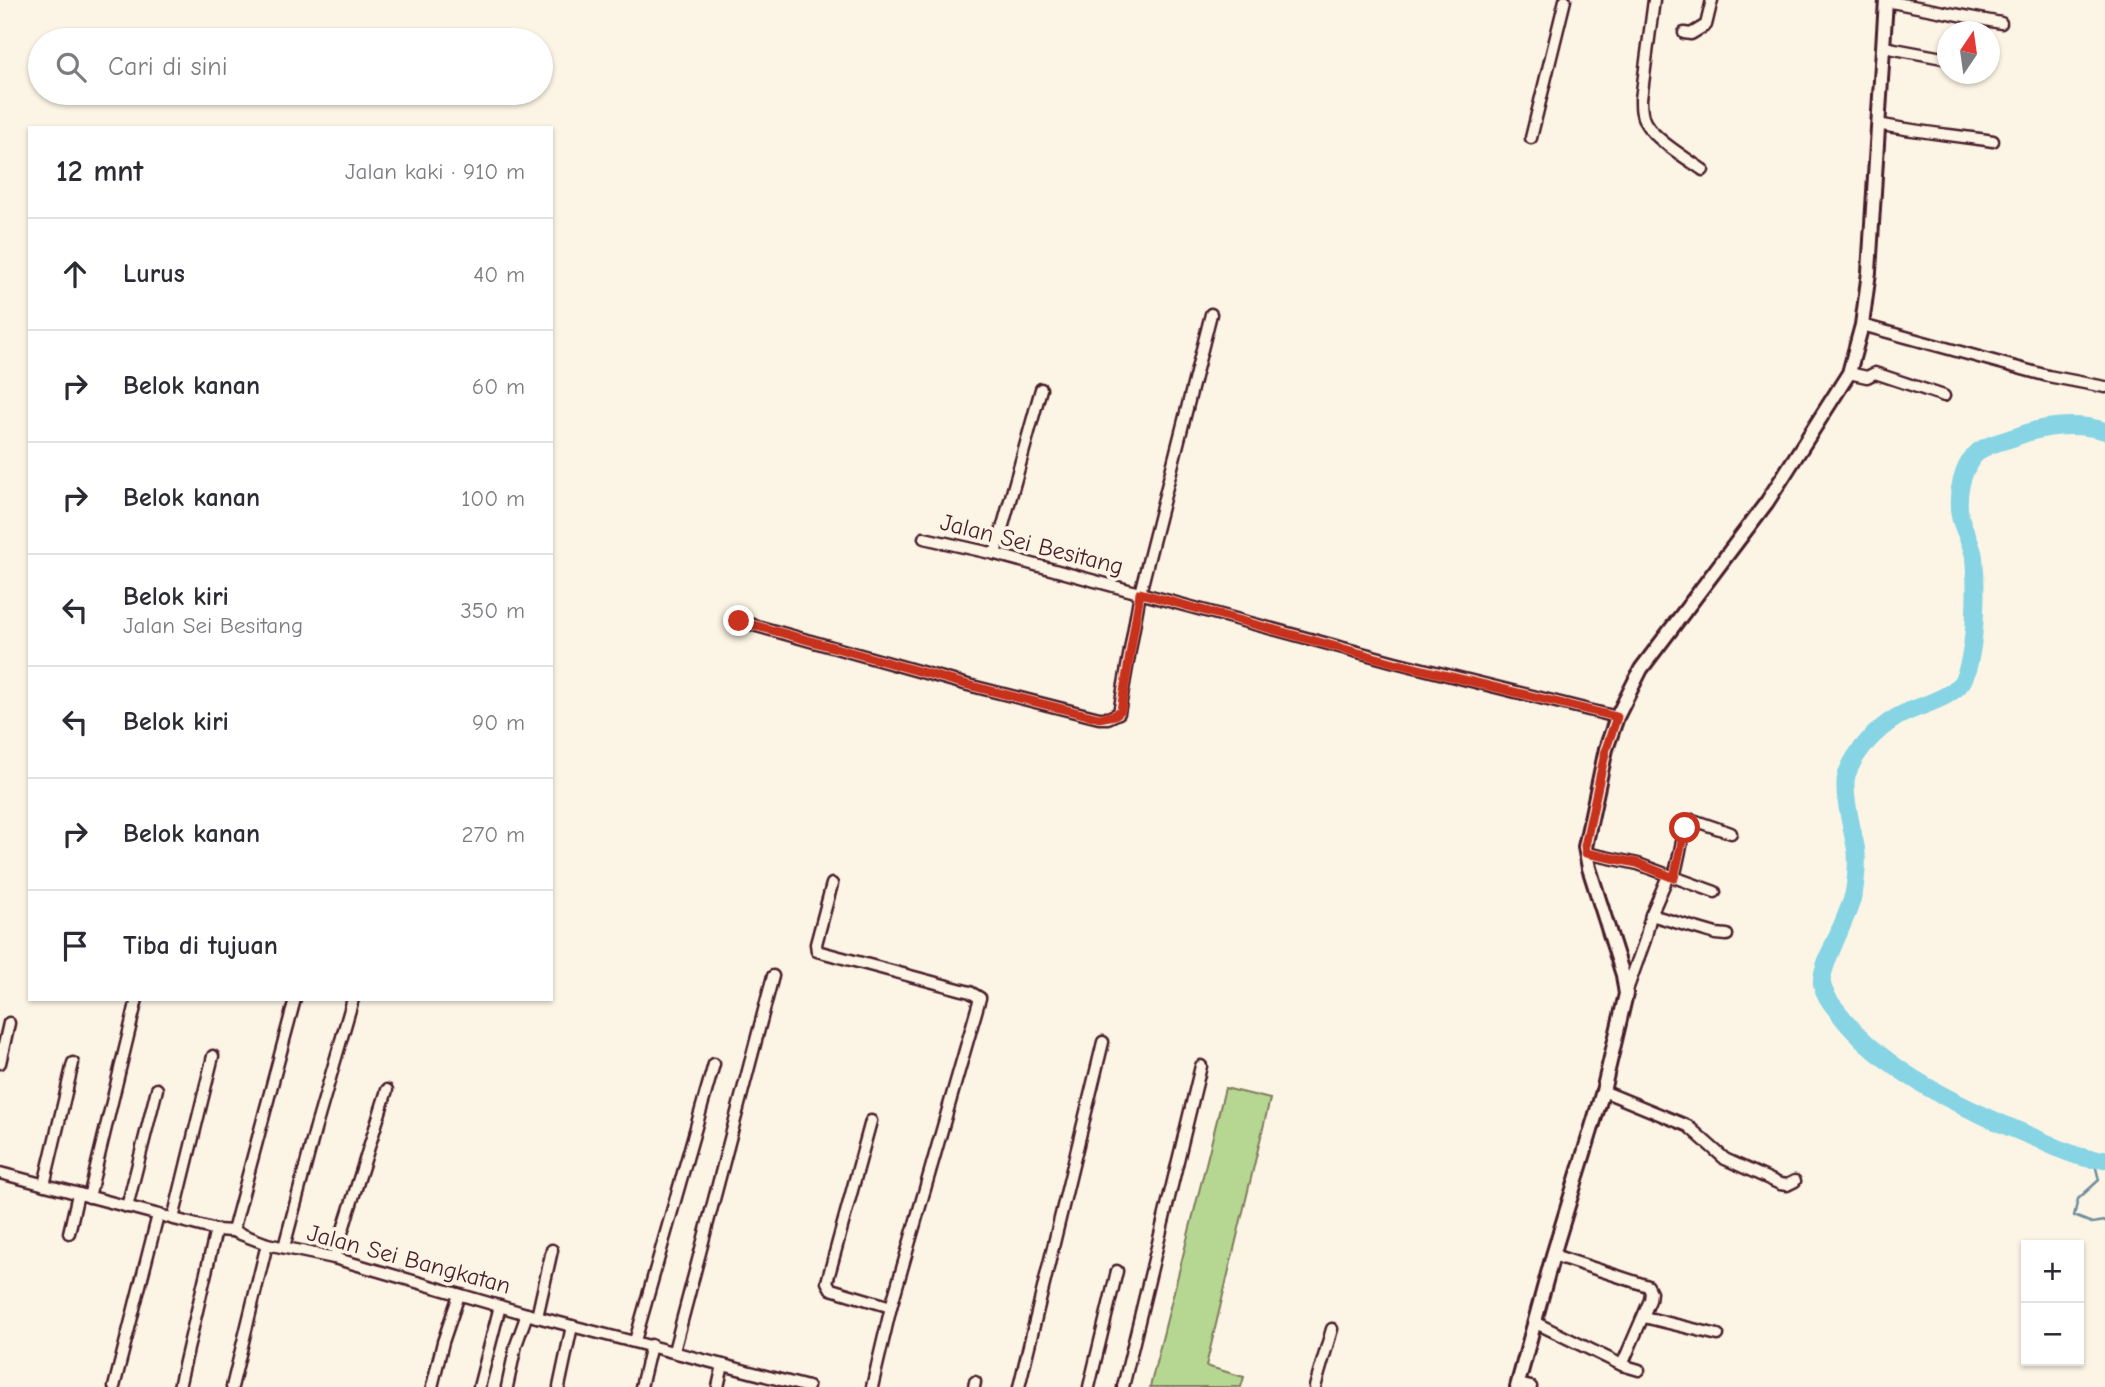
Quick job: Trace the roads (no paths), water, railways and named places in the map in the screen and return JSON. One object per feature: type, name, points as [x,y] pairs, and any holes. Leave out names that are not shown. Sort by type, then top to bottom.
[{"type":"main road","points":[[1522,1386],[1553,1255],[1603,1091],[1626,994],[1585,846],[1601,770],[1617,717],[1642,669],[1767,502],[1849,373],[1862,325],[1869,272],[1886,0]]},
{"type":"street","points":[[1531,138],[1565,0]]},
{"type":"street","points":[[1654,0],[1641,113],[1646,124],[1656,134],[1703,170]]},
{"type":"street","points":[[1684,33],[1691,34],[1706,25],[1712,0]]},
{"type":"street","points":[[1886,0],[2001,23]]},
{"type":"street","points":[[1884,47],[1937,57]]},
{"type":"street","points":[[1878,124],[1914,132],[1944,133],[1993,141]]},
{"type":"street","points":[[739,621],[968,685],[1099,718],[1108,718],[1121,710],[1140,593],[1212,314]]},
{"type":"street","points":[[1862,325],[2048,376],[2105,387]]},
{"type":"street","points":[[1849,373],[1867,377],[1875,373],[1944,396]]},
{"type":"street","points":[[995,555],[1041,389]]},
{"type":"street","name":"Jalan Sei Besitang","points":[[924,538],[1140,593],[1395,663],[1617,717]]},
{"type":"street","points":[[1626,994],[1646,940],[1651,915],[1671,877],[1685,828],[1693,820],[1731,833]]},
{"type":"street","points":[[1586,853],[1637,863],[1715,892]]},
{"type":"street","points":[[832,884],[816,943],[817,951],[970,992],[980,998],[891,1307],[872,1387]]},
{"type":"street","points":[[1651,915],[1727,935]]},
{"type":"street","points":[[674,1351],[774,976]]},
{"type":"street","points":[[69,1233],[84,1195],[136,1001]]},
{"type":"street","points":[[233,1231],[294,1001]]},
{"type":"street","points":[[284,1247],[352,1001]]},
{"type":"street","points":[[0,1062],[9,1023]]},
{"type":"street","points":[[1019,1387],[1103,1042]]},
{"type":"street","points":[[173,1219],[213,1056]]},
{"type":"street","points":[[44,1185],[73,1063]]},
{"type":"street","points":[[635,1341],[714,1064]]},
{"type":"street","points":[[1123,1387],[1201,1066]]},
{"type":"street","points":[[127,1207],[157,1089]]},
{"type":"street","points":[[334,1258],[387,1090]]},
{"type":"street","points":[[1603,1091],[1688,1126],[1718,1154],[1737,1165],[1780,1184],[1787,1185],[1795,1181]]},
{"type":"street","points":[[871,1121],[827,1282],[831,1289],[891,1307]]},
{"type":"street","name":"Jalan Sei Bangkatan","points":[[0,1173],[216,1230],[233,1231],[267,1244],[334,1258],[500,1307],[674,1351],[787,1384],[807,1387]]},
{"type":"street","points":[[114,1387],[158,1215]]},
{"type":"street","points":[[179,1387],[216,1230]]},
{"type":"street","points":[[232,1387],[267,1244]]},
{"type":"street","points":[[507,1387],[516,1345],[532,1315],[552,1250]]},
{"type":"street","points":[[1553,1255],[1648,1286],[1651,1292],[1644,1317],[1622,1365]]},
{"type":"street","points":[[1089,1387],[1117,1271]]},
{"type":"street","points":[[432,1387],[443,1342],[459,1295]]},
{"type":"street","points":[[479,1387],[500,1307]]},
{"type":"street","points":[[1644,1317],[1718,1335]]},
{"type":"street","points":[[1535,1323],[1622,1365],[1639,1370]]},
{"type":"street","points":[[559,1387],[572,1326]]},
{"type":"street","points":[[1315,1387],[1332,1329]]},
{"type":"street","points":[[641,1387],[651,1345]]},
{"type":"street","points":[[718,1387],[723,1365]]},
{"type":"waterway","points":[[2105,431],[2071,426],[2036,430],[1987,446],[1968,464],[1959,499],[1960,516],[1973,552],[1975,570],[1975,617],[1969,664],[1965,676],[1953,691],[1889,722],[1868,741],[1851,765],[1845,790],[1857,854],[1855,887],[1822,976],[1824,992],[1857,1034],[1902,1071],[1980,1114],[2068,1152],[2087,1158],[2105,1159]]},
{"type":"waterway","points":[[2094,1160],[2099,1180],[2078,1199],[2074,1216],[2092,1223],[2105,1221]]}]
